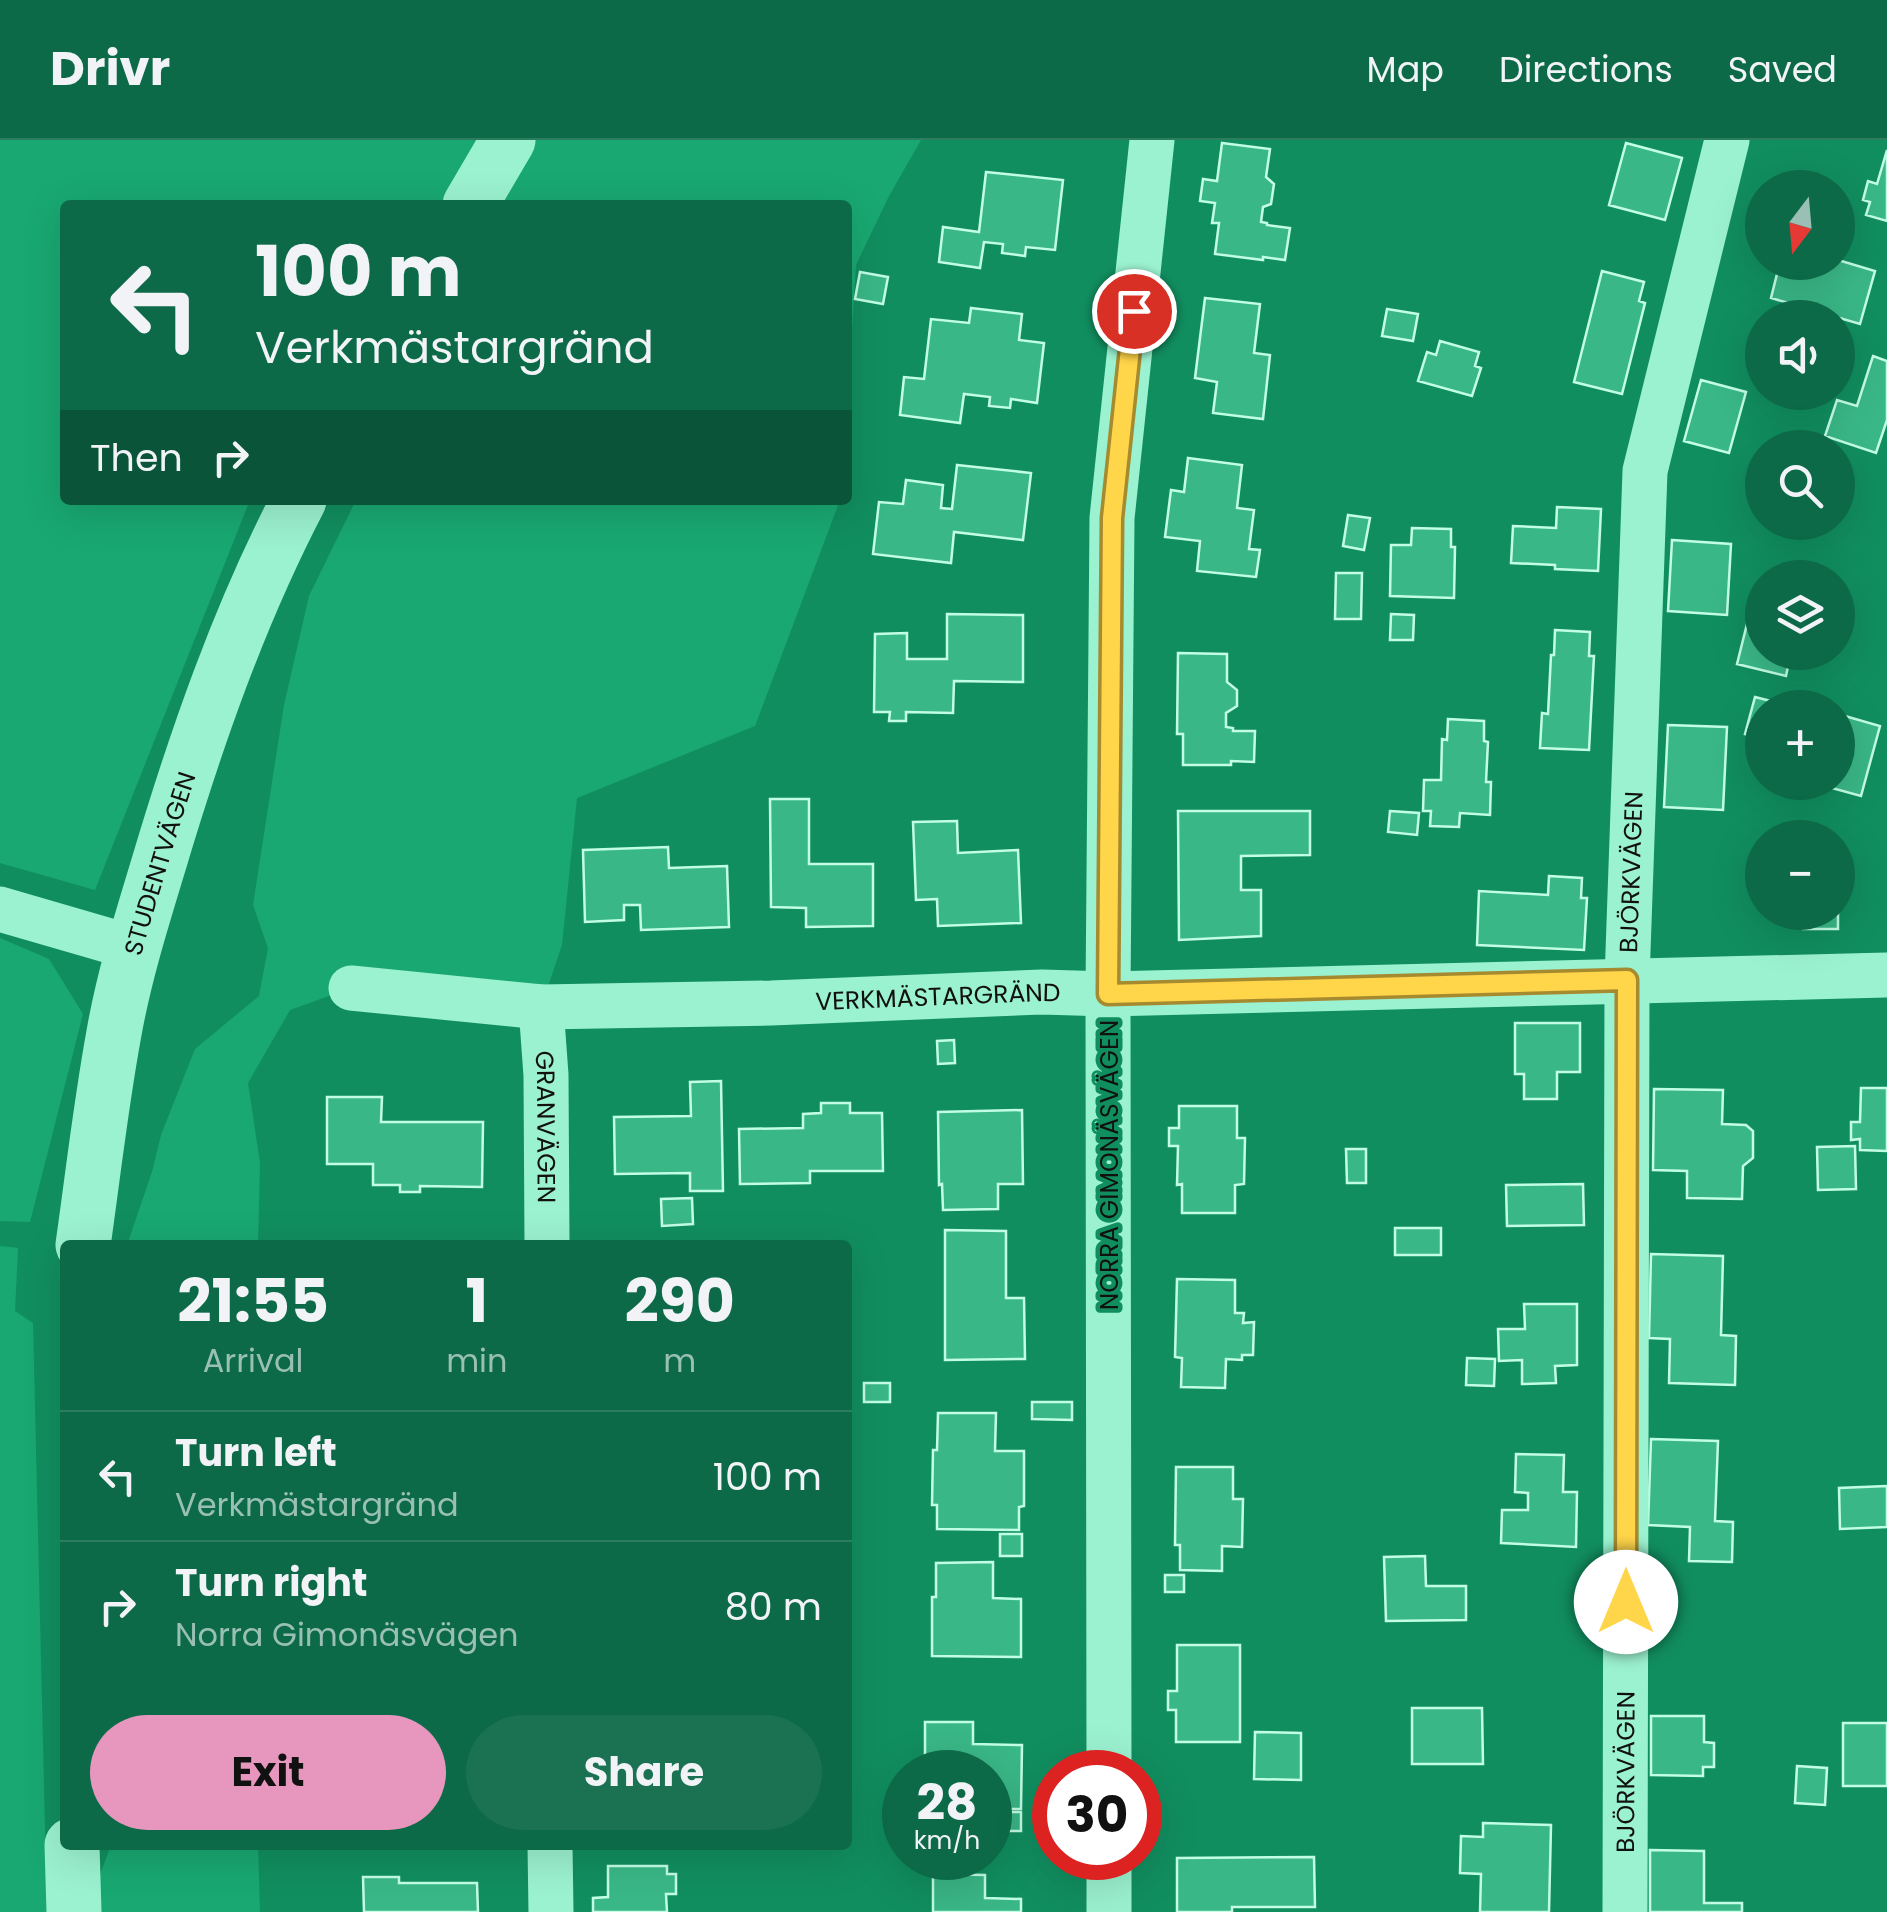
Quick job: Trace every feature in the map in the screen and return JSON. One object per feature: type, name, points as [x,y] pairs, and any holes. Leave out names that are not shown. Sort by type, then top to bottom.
[{"type":"street","points":[[473,200],[508,140]]},
{"type":"street","name":"NORRA GIMONÄSVÄGEN","points":[[1109,1750],[1112,518],[1152,140]]},
{"type":"street","name":"BJÖRKVÄGEN","points":[[1624,1912],[1627,980],[1645,471],[1727,140]]},
{"type":"street","name":"STUDENTVÄGEN","points":[[83,1240],[114,1032],[134,948],[219,682],[270,556],[296,505]]},
{"type":"street","points":[[0,909],[134,948]]},
{"type":"street","name":"VERKMÄSTARGRÄND","points":[[351,988],[541,1008],[1042,992],[1108,994],[1887,975]]},
{"type":"street","name":"GRANVÄGEN","points":[[541,1008],[546,1075],[547,1240]]},
{"type":"street","points":[[72,1850],[74,1912]]},
{"type":"street","points":[[550,1850],[551,1912]]},
{"type":"street","points":[[1109,1880],[1109,1912]]},
{"type":"green space","points":[[0,140],[921,140],[856,265],[852,330],[852,200],[60,200],[60,505],[248,505],[95,890],[0,863]]},
{"type":"green space","points":[[354,505],[838,505],[755,726],[577,798],[562,945],[541,1007],[351,988],[290,1010],[248,1083],[260,1163],[258,1240],[129,1240],[161,1135],[195,1049],[259,996],[268,948],[253,905],[284,705],[309,596]]},
{"type":"green space","points":[[0,938],[49,959],[83,1014],[30,1222],[0,1221]]},
{"type":"green space","points":[[0,1246],[18,1248],[15,1311],[33,1323],[47,1912],[0,1912]]},
{"type":"green space","points":[[109,1850],[258,1850],[260,1912],[86,1912]]},
{"type":"building","points":[[1222,143],[1270,149],[1266,177],[1274,184],[1271,204],[1263,207],[1261,222],[1290,228],[1285,260],[1215,254],[1219,223],[1212,223],[1215,203],[1200,201],[1203,179],[1217,181]]},
{"type":"building","points":[[1626,143],[1682,158],[1665,220],[1609,205]]},
{"type":"building","points":[[1887,150],[1887,221],[1866,215],[1870,202],[1863,200],[1868,181],[1877,184]]},
{"type":"building","points":[[986,172],[1063,180],[1055,250],[1026,247],[1025,256],[1002,253],[1003,244],[984,242],[980,268],[939,262],[943,227],[979,232]]},
{"type":"building","points":[[1855,265],[1875,271],[1860,324],[1855,323],[1855,300],[1771,298],[1776,280],[1855,280]]},
{"type":"building","points":[[1602,271],[1644,282],[1639,301],[1645,303],[1622,394],[1574,382]]},
{"type":"building","points":[[860,272],[888,277],[883,304],[855,299]]},
{"type":"building","points":[[1205,298],[1260,304],[1254,353],[1270,355],[1263,419],[1213,413],[1217,382],[1195,378]]},
{"type":"building","points":[[971,308],[1022,314],[1019,340],[1044,343],[1037,403],[1011,399],[1010,408],[989,406],[990,397],[964,394],[960,423],[900,415],[904,377],[924,379],[931,319],[969,323]]},
{"type":"building","points":[[1387,309],[1418,314],[1413,341],[1382,336]]},
{"type":"building","points":[[1440,341],[1479,352],[1475,366],[1481,368],[1472,396],[1418,381],[1427,352],[1436,355]]},
{"type":"building","points":[[1873,356],[1887,361],[1887,420],[1876,453],[1855,446],[1855,430],[1827,430],[1834,410],[1855,410]]},
{"type":"building","points":[[1701,380],[1745,392],[1729,453],[1684,441]]},
{"type":"building","points":[[1188,458],[1242,465],[1237,508],[1254,510],[1249,549],[1260,550],[1256,577],[1197,571],[1200,541],[1165,537],[1171,490],[1184,492]]},
{"type":"building","points":[[957,465],[1031,473],[1023,540],[954,532],[951,563],[873,554],[879,502],[903,504],[906,480],[943,485],[941,508],[952,509]]},
{"type":"building","points":[[1557,507],[1601,509],[1598,571],[1511,563],[1513,526],[1556,528]]},
{"type":"building","points":[[1348,515],[1370,518],[1364,550],[1343,546]]},
{"type":"building","points":[[1412,528],[1451,529],[1451,547],[1455,547],[1454,598],[1390,596],[1391,545],[1411,545]]},
{"type":"building","points":[[1672,540],[1731,544],[1727,615],[1668,611]]},
{"type":"building","points":[[1336,573],[1362,573],[1361,619],[1335,619]]},
{"type":"building","points":[[947,614],[1023,615],[1023,682],[954,681],[953,713],[906,712],[906,721],[889,721],[890,712],[874,712],[875,634],[907,633],[907,659],[947,659]]},
{"type":"building","points":[[1391,614],[1414,615],[1413,640],[1390,640]]},
{"type":"building","points":[[1555,630],[1590,632],[1589,656],[1594,656],[1589,750],[1540,748],[1542,713],[1548,714]]},
{"type":"building","points":[[1745,632],[1745,666],[1737,664]]},
{"type":"building","points":[[1178,653],[1227,654],[1227,682],[1237,690],[1237,706],[1226,713],[1226,727],[1233,731],[1255,731],[1254,762],[1183,765],[1183,734],[1177,734]]},
{"type":"building","points":[[1762,670],[1787,670],[1786,676]]},
{"type":"building","points":[[1448,719],[1484,721],[1484,741],[1488,742],[1486,782],[1491,782],[1490,815],[1460,813],[1459,827],[1430,826],[1431,811],[1423,811],[1424,780],[1441,780],[1442,739],[1447,740]]},
{"type":"building","points":[[1855,719],[1880,726],[1861,796],[1855,794]]},
{"type":"building","points":[[1668,725],[1727,727],[1723,810],[1664,807]]},
{"type":"building","points":[[770,799],[809,799],[809,864],[873,864],[873,926],[806,927],[806,908],[771,907]]},
{"type":"building","points":[[1178,811],[1310,811],[1310,855],[1241,856],[1241,890],[1261,890],[1261,936],[1179,940]]},
{"type":"building","points":[[1390,811],[1419,813],[1417,835],[1388,832]]},
{"type":"building","points":[[957,821],[958,853],[1018,850],[1021,923],[938,926],[937,899],[916,900],[913,822]]},
{"type":"building","points":[[668,847],[669,868],[727,866],[729,927],[641,930],[640,905],[624,905],[624,920],[585,922],[583,850]]},
{"type":"building","points":[[1549,876],[1582,878],[1581,898],[1587,898],[1584,950],[1477,945],[1479,891],[1548,895]]},
{"type":"building","points":[[1515,1023],[1580,1023],[1580,1072],[1557,1072],[1557,1099],[1524,1099],[1524,1074],[1515,1074]]},
{"type":"building","points":[[954,1040],[955,1063],[938,1064],[937,1041]]},
{"type":"building","points":[[721,1081],[723,1191],[690,1191],[690,1173],[615,1174],[614,1117],[691,1116],[690,1082]]},
{"type":"building","points":[[1861,1088],[1887,1088],[1887,1151],[1860,1150],[1860,1139],[1851,1140],[1851,1122],[1860,1122]]},
{"type":"building","points":[[1654,1089],[1723,1090],[1722,1124],[1746,1125],[1753,1131],[1753,1158],[1743,1166],[1742,1199],[1687,1198],[1687,1171],[1653,1170]]},
{"type":"building","points":[[327,1097],[382,1097],[381,1122],[483,1122],[482,1187],[420,1186],[420,1192],[400,1192],[400,1185],[373,1185],[373,1164],[327,1164]]},
{"type":"building","points":[[821,1103],[850,1103],[850,1113],[882,1113],[883,1171],[810,1171],[810,1183],[740,1184],[739,1129],[803,1128],[803,1114],[821,1113]]},
{"type":"building","points":[[1179,1106],[1237,1106],[1237,1138],[1245,1138],[1244,1184],[1235,1185],[1235,1213],[1182,1213],[1182,1184],[1177,1185],[1178,1146],[1169,1146],[1169,1128],[1179,1128]]},
{"type":"building","points":[[1022,1110],[1023,1184],[998,1184],[998,1209],[943,1210],[938,1112]]},
{"type":"building","points":[[1855,1146],[1856,1189],[1818,1190],[1817,1147]]},
{"type":"building","points":[[1346,1149],[1366,1149],[1366,1183],[1347,1183]]},
{"type":"building","points":[[1583,1184],[1584,1225],[1507,1226],[1506,1185]]},
{"type":"building","points":[[692,1198],[693,1224],[662,1226],[661,1199]]},
{"type":"building","points":[[1395,1228],[1441,1228],[1441,1255],[1395,1255]]},
{"type":"building","points":[[945,1230],[1006,1231],[1006,1298],[1024,1298],[1025,1359],[945,1360]]},
{"type":"building","points":[[1651,1254],[1723,1256],[1721,1335],[1736,1336],[1735,1385],[1669,1383],[1670,1339],[1649,1338]]},
{"type":"building","points":[[1177,1279],[1235,1280],[1235,1313],[1244,1313],[1243,1323],[1254,1322],[1253,1355],[1242,1355],[1242,1360],[1226,1359],[1225,1388],[1181,1387],[1182,1358],[1175,1357]]},
{"type":"building","points":[[1524,1304],[1577,1304],[1577,1365],[1555,1366],[1556,1383],[1522,1384],[1522,1360],[1499,1361],[1498,1329],[1525,1329]]},
{"type":"building","points":[[1467,1358],[1495,1359],[1494,1386],[1466,1385]]},
{"type":"building","points":[[864,1383],[890,1383],[890,1402],[864,1402]]},
{"type":"building","points":[[1032,1402],[1072,1402],[1072,1420],[1032,1419]]},
{"type":"building","points":[[938,1413],[996,1413],[995,1451],[1024,1451],[1024,1506],[1019,1507],[1019,1530],[937,1529],[937,1505],[932,1505]]},
{"type":"building","points":[[1651,1439],[1718,1441],[1715,1521],[1733,1522],[1732,1562],[1689,1561],[1690,1527],[1648,1525]]},
{"type":"building","points":[[1516,1454],[1564,1455],[1563,1492],[1577,1492],[1576,1547],[1501,1543],[1502,1510],[1528,1510],[1528,1493],[1515,1492]]},
{"type":"building","points":[[1176,1467],[1233,1467],[1233,1499],[1243,1499],[1242,1547],[1222,1546],[1222,1571],[1180,1570],[1180,1545],[1175,1545]]},
{"type":"building","points":[[1887,1486],[1887,1527],[1840,1529],[1839,1488]]},
{"type":"building","points":[[1000,1534],[1022,1534],[1022,1556],[1000,1556]]},
{"type":"building","points":[[1425,1556],[1426,1586],[1466,1586],[1466,1620],[1386,1621],[1384,1557]]},
{"type":"building","points":[[993,1562],[993,1598],[1021,1599],[1021,1657],[932,1656],[936,1563]]},
{"type":"building","points":[[1165,1575],[1184,1575],[1184,1592],[1165,1592]]},
{"type":"building","points":[[1177,1645],[1240,1645],[1240,1742],[1176,1742],[1176,1710],[1168,1710],[1168,1691],[1177,1691]]},
{"type":"building","points":[[1412,1708],[1482,1708],[1483,1764],[1412,1764]]},
{"type":"building","points":[[1651,1716],[1704,1716],[1704,1742],[1714,1743],[1714,1767],[1703,1767],[1703,1776],[1651,1775]]},
{"type":"building","points":[[925,1722],[973,1722],[973,1744],[1022,1745],[1021,1809],[1012,1809],[1012,1750],[925,1750]]},
{"type":"building","points":[[1843,1723],[1887,1723],[1887,1786],[1843,1786]]},
{"type":"building","points":[[1255,1732],[1301,1733],[1301,1780],[1254,1779]]},
{"type":"building","points":[[1797,1766],[1827,1768],[1825,1805],[1795,1803]]},
{"type":"building","points":[[1012,1812],[1021,1812],[1021,1831],[1012,1831]]},
{"type":"building","points":[[1483,1823],[1551,1825],[1549,1912],[1480,1912],[1481,1874],[1460,1873],[1461,1836],[1483,1837]]},
{"type":"building","points":[[1650,1850],[1704,1851],[1704,1903],[1742,1903],[1742,1912],[1650,1912]]},
{"type":"building","points":[[1314,1857],[1315,1907],[1232,1907],[1232,1912],[1177,1912],[1177,1858]]},
{"type":"building","points":[[608,1866],[667,1866],[667,1874],[676,1874],[676,1894],[666,1894],[667,1912],[593,1912],[593,1898],[608,1897]]},
{"type":"building","points":[[363,1877],[399,1877],[399,1883],[477,1883],[478,1912],[364,1912]]},
{"type":"building","points":[[933,1880],[985,1880],[985,1898],[1021,1899],[1021,1912],[933,1912]]},
{"type":"route","points":[[1134,311],[1112,518],[1108,994],[1627,980],[1626,1602]]}]
